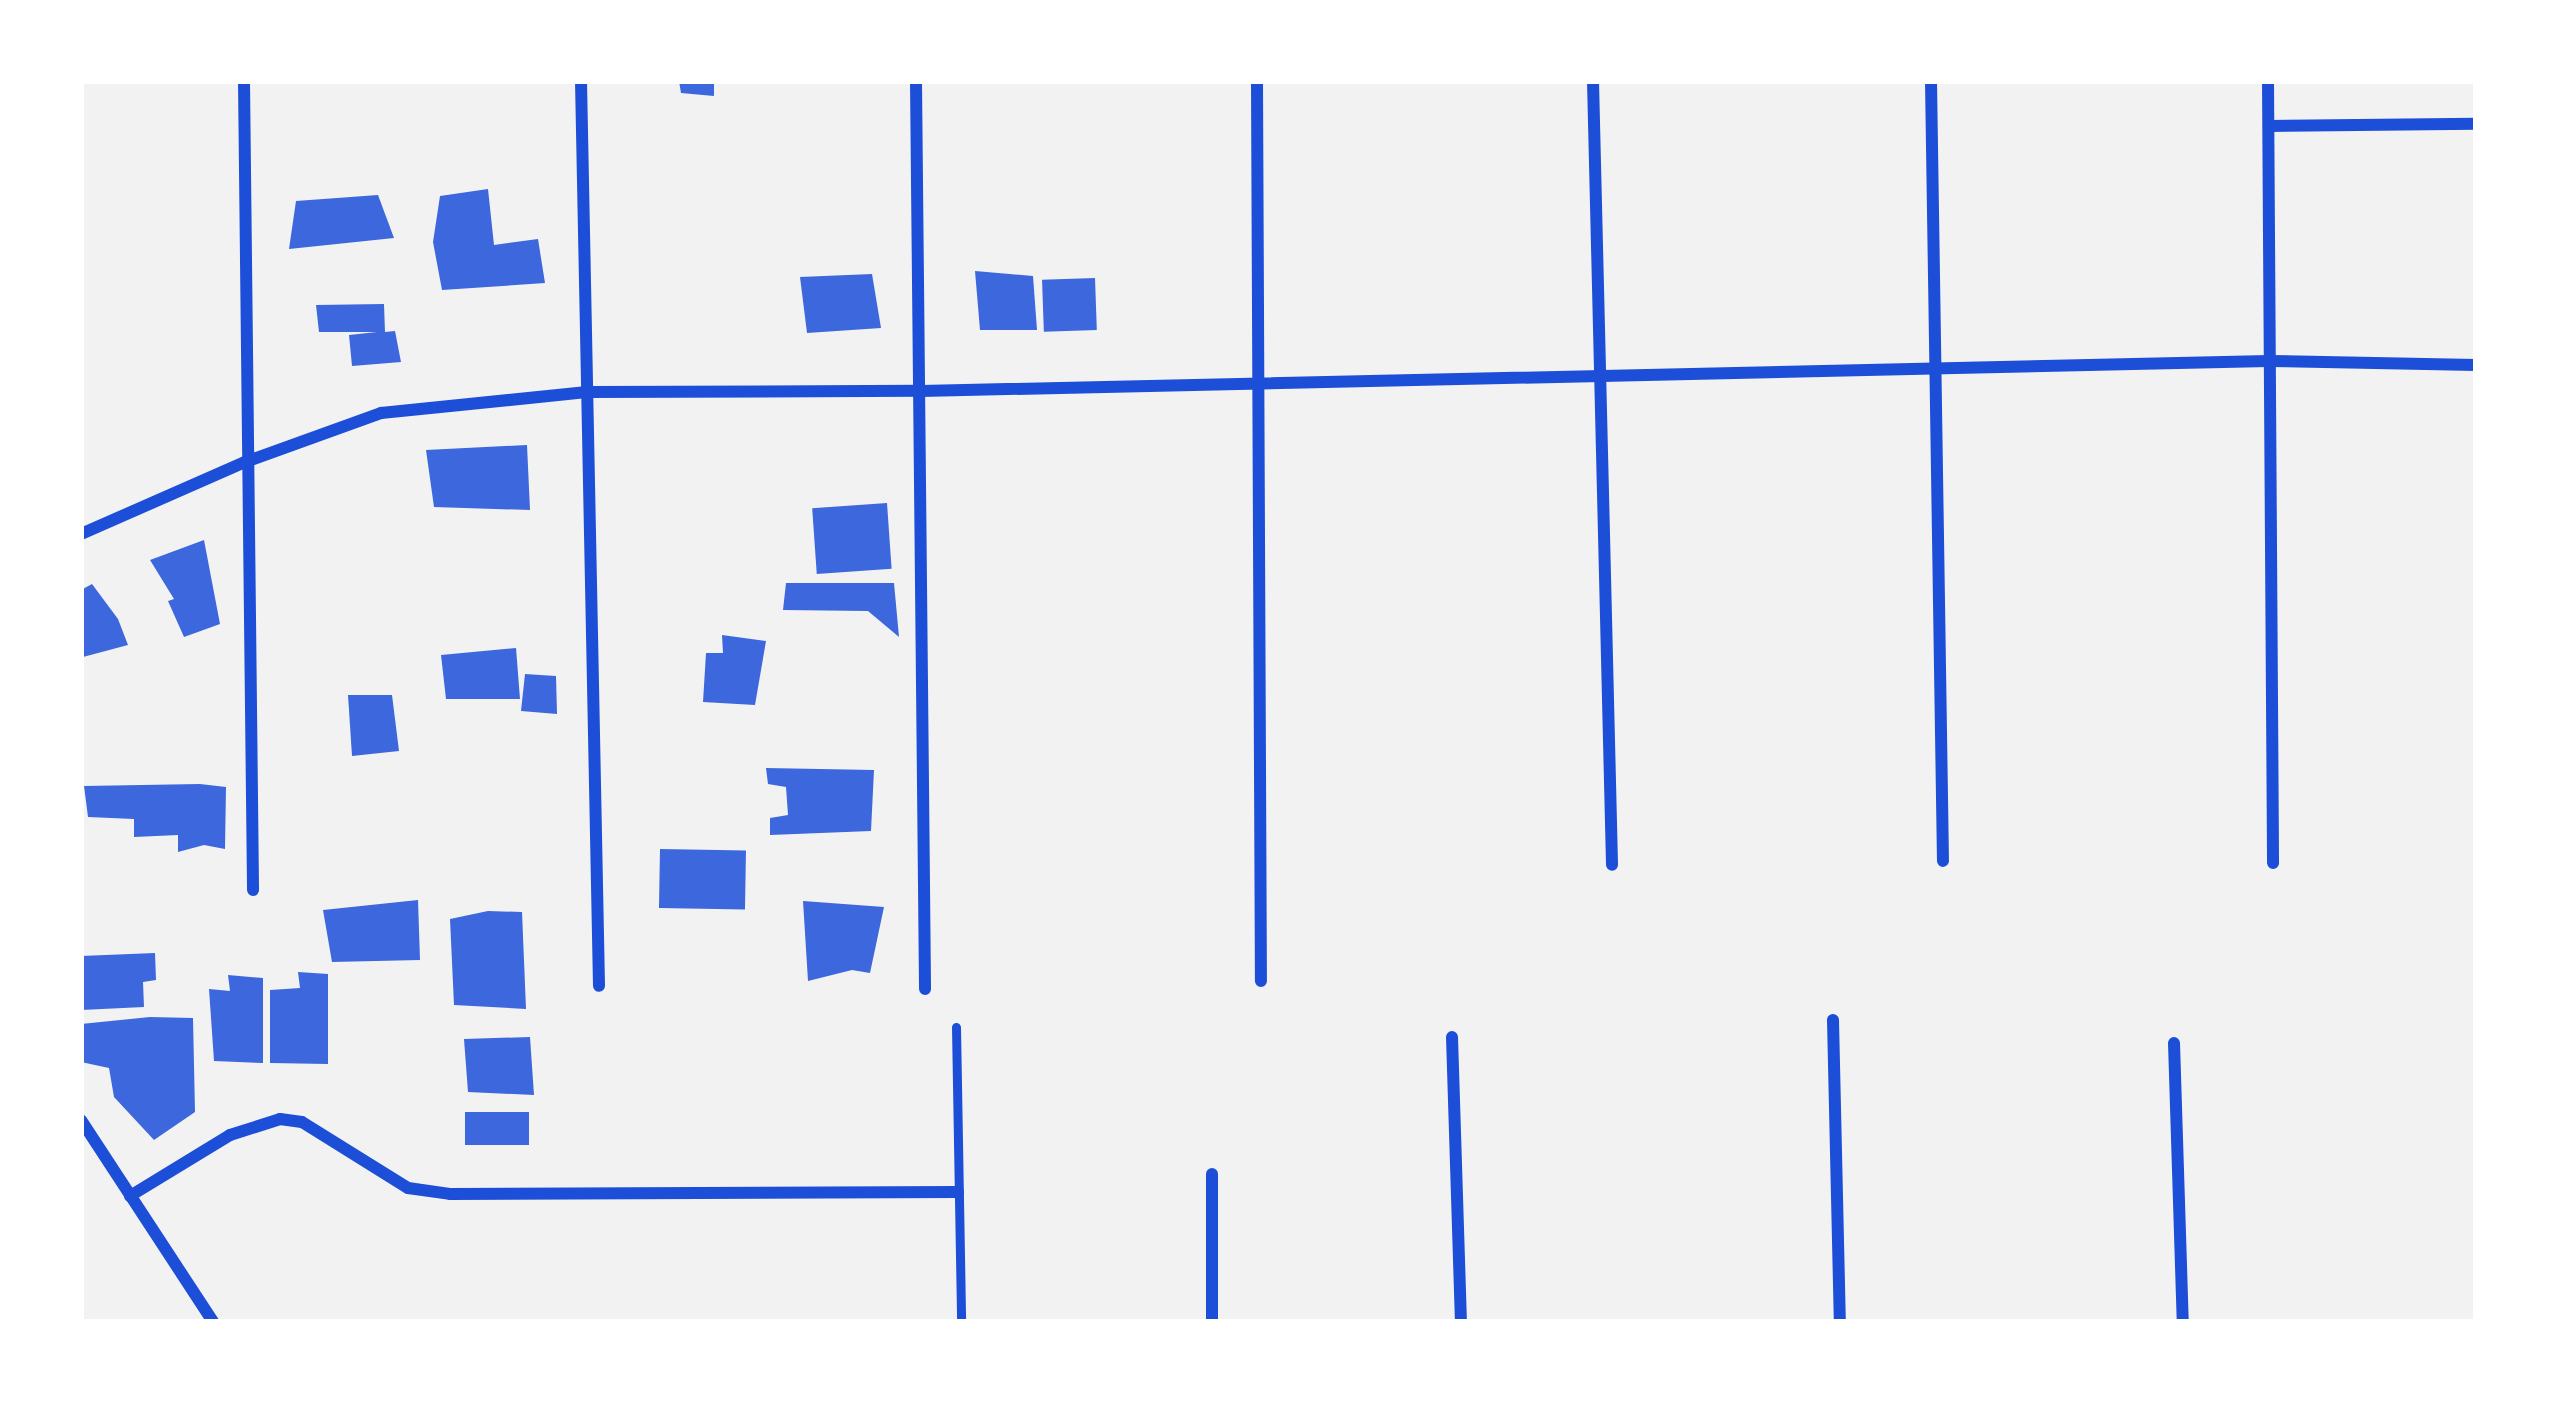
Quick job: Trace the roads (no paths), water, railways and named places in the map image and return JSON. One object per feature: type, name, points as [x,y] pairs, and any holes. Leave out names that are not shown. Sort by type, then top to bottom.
[{"type":"street","points":[[244,81],[253,890]]},
{"type":"street","points":[[581,81],[599,986]]},
{"type":"street","points":[[916,81],[925,989]]},
{"type":"street","points":[[1257,81],[1261,981]]},
{"type":"street","points":[[1593,81],[1612,865]]},
{"type":"street","points":[[1931,81],[1943,861]]},
{"type":"street","points":[[2268,81],[2273,863]]},
{"type":"street","points":[[2270,126],[2476,124]]},
{"type":"street","points":[[81,534],[245,462],[381,413],[587,392],[921,391],[2270,361],[2476,364]]},
{"type":"street","points":[[1833,1020],[1840,1322]]},
{"type":"street","points":[[1452,1037],[1461,1322]]},
{"type":"street","points":[[2174,1043],[2183,1322]]},
{"type":"street","points":[[130,1196],[230,1135],[280,1119],[302,1122],[408,1188],[450,1194],[958,1192]]},
{"type":"street","points":[[81,1120],[213,1322]]},
{"type":"street","points":[[1212,1174],[1212,1322]]},
{"type":"lane","points":[[956,1027],[961,1322]]}]
